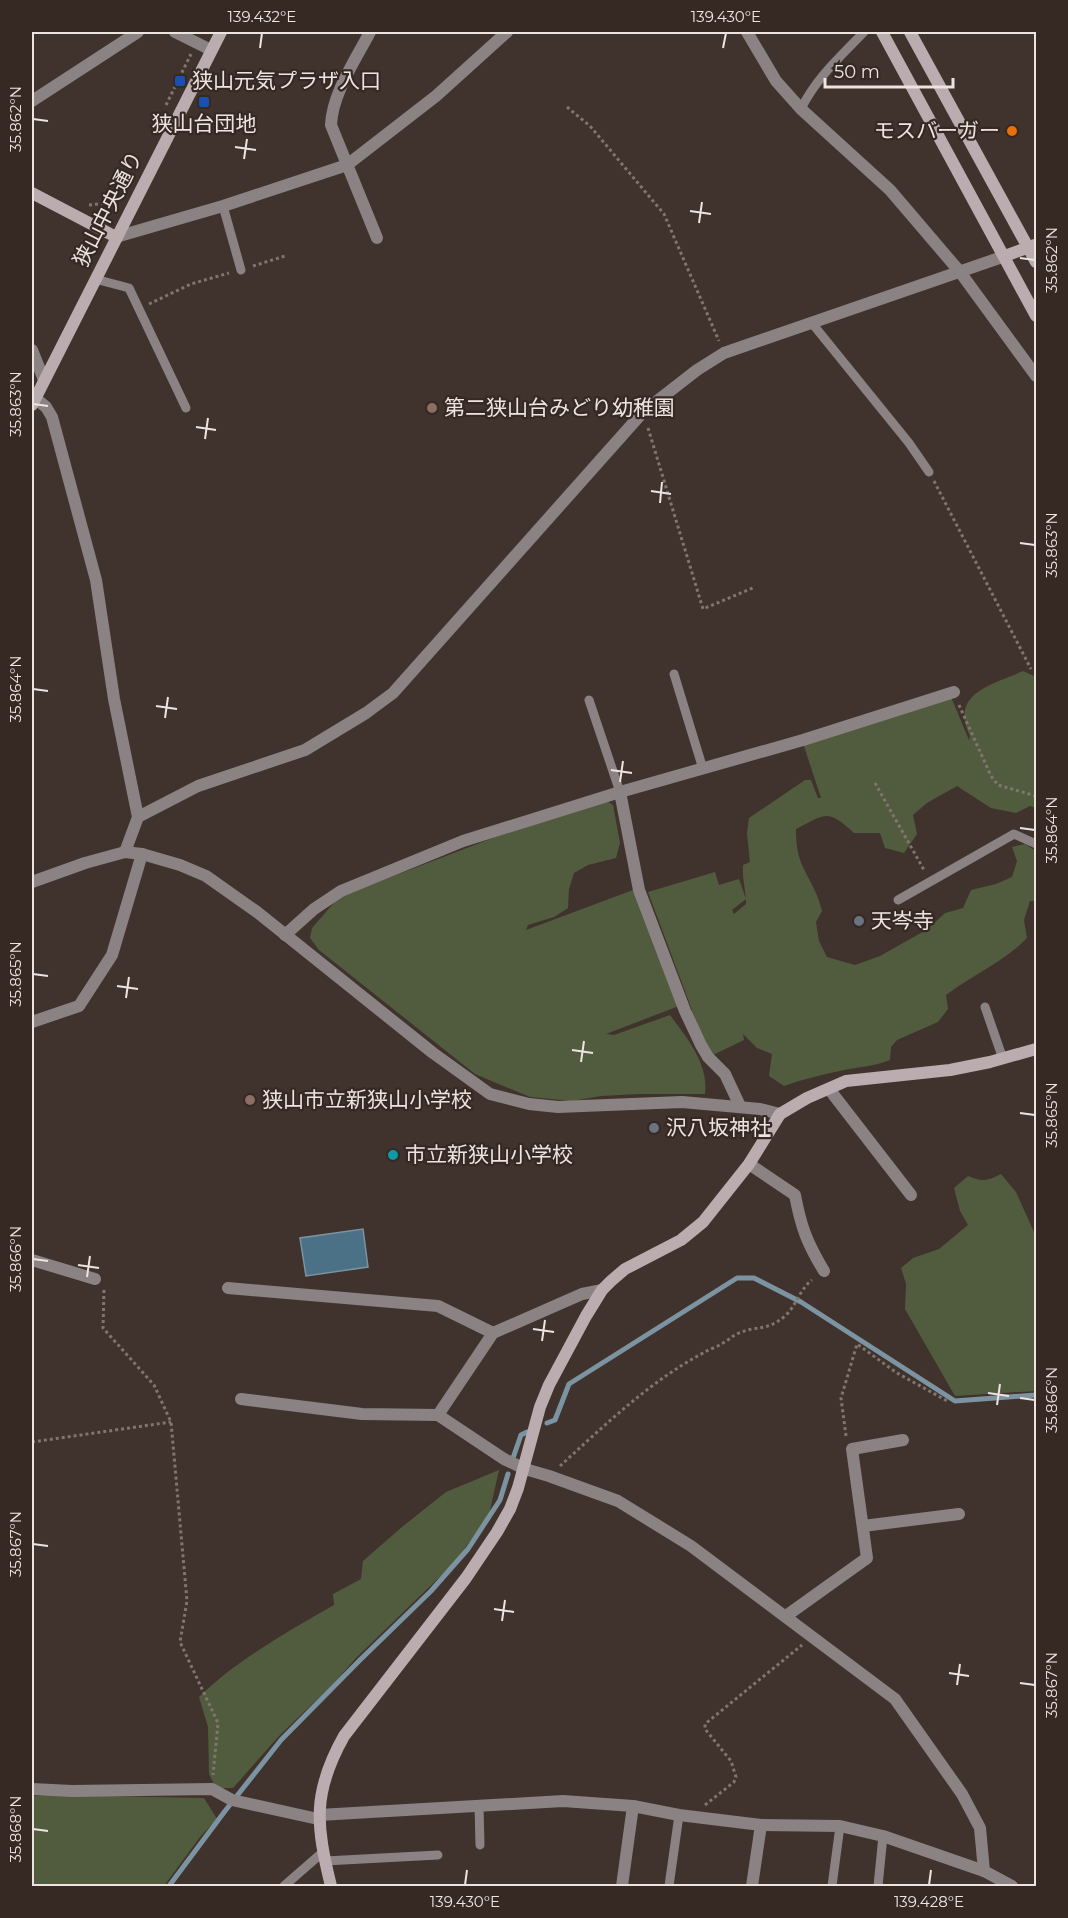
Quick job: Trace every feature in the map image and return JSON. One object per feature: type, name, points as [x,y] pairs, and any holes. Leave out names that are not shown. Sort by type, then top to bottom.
[{"type":"street","points":[[32,101],[138,32]]},
{"type":"street","points":[[175,32],[211,50]]},
{"type":"street","name":"狭山中央通り","points":[[33,402],[221,32]]},
{"type":"street","points":[[370,32],[336,99],[331,114],[331,125],[377,238]]},
{"type":"street","points":[[32,193],[116,237],[223,206],[347,165],[436,96],[507,32]]},
{"type":"street","points":[[747,32],[776,81],[801,109],[890,190],[960,272],[1036,376]]},
{"type":"street","points":[[882,32],[1036,316]]},
{"type":"street","points":[[910,32],[1033,247],[1036,262]]},
{"type":"street","points":[[138,817],[198,786],[305,750],[366,713],[393,693],[643,412],[696,370],[724,353],[1033,247]]},
{"type":"street","points":[[32,350],[44,381]]},
{"type":"street","points":[[33,402],[46,407],[52,417],[96,580],[114,699],[138,817],[125,852]]},
{"type":"street","points":[[285,935],[314,909],[340,891],[463,841],[954,692]]},
{"type":"street","points":[[620,792],[639,890],[685,1011],[701,1045],[708,1057],[725,1074],[740,1106]]},
{"type":"street","points":[[32,882],[85,862],[125,852],[142,854],[180,865],[206,876],[257,912],[433,1053],[490,1094],[529,1104],[558,1107],[682,1102],[740,1106],[780,1114]]},
{"type":"street","points":[[32,1022],[79,1006],[112,956],[142,854]]},
{"type":"street","points":[[331,1887],[319,1817],[327,1772],[344,1736],[466,1578],[497,1532],[510,1509],[525,1469],[540,1407],[549,1385],[602,1290],[625,1269],[681,1240],[703,1222],[749,1164],[780,1114],[807,1098],[846,1082],[950,1070],[1003,1059],[1036,1049]]},
{"type":"street","points":[[829,1089],[911,1195]]},
{"type":"street","points":[[749,1164],[795,1195],[808,1245],[824,1271]]},
{"type":"street","points":[[32,1260],[95,1279]]},
{"type":"street","points":[[228,1288],[438,1306],[493,1333]]},
{"type":"street","points":[[438,1415],[493,1333],[582,1294],[602,1290]]},
{"type":"street","points":[[241,1399],[362,1414],[438,1415],[504,1459],[525,1469],[618,1501],[691,1546],[895,1699],[962,1794],[980,1828],[984,1871]]},
{"type":"street","points":[[786,1616],[867,1558],[852,1449],[903,1440]]},
{"type":"street","points":[[863,1526],[959,1514]]},
{"type":"street","points":[[32,1789],[72,1791],[212,1789],[232,1800],[319,1817],[563,1801],[633,1806],[679,1815],[761,1825],[840,1826],[883,1836],[984,1871],[1012,1887]]},
{"type":"street","points":[[622,1887],[633,1806]]},
{"type":"street","points":[[752,1887],[761,1825]]},
{"type":"lane","points":[[801,109],[830,66],[864,32]]},
{"type":"lane","points":[[223,206],[241,270]]},
{"type":"lane","points":[[95,279],[129,288],[186,408]]},
{"type":"lane","points":[[811,322],[909,443],[929,472]]},
{"type":"lane","points":[[674,674],[703,769]]},
{"type":"lane","points":[[589,700],[620,792]]},
{"type":"lane","points":[[898,900],[1014,834],[1036,844]]},
{"type":"lane","points":[[985,1007],[1003,1059]]},
{"type":"lane","points":[[479,1806],[480,1845]]},
{"type":"lane","points":[[669,1887],[679,1815]]},
{"type":"lane","points":[[832,1887],[840,1826]]},
{"type":"lane","points":[[878,1887],[883,1836]]},
{"type":"lane","points":[[284,1887],[324,1856],[438,1855]]},
{"type":"path","points":[[567,107],[590,126],[664,214],[724,353]]},
{"type":"path","points":[[80,201],[90,206],[117,204]]},
{"type":"path","points":[[139,309],[191,284],[285,256]]},
{"type":"path","points":[[643,412],[703,609],[755,587]]},
{"type":"path","points":[[929,472],[1031,669]]},
{"type":"path","points":[[954,692],[991,776],[998,785],[1036,796]]},
{"type":"path","points":[[875,783],[931,882]]},
{"type":"path","points":[[549,1476],[620,1412],[654,1385],[702,1353],[739,1333],[766,1328],[785,1316],[805,1285],[824,1271]]},
{"type":"path","points":[[95,1279],[104,1286],[103,1328],[154,1385],[171,1422],[187,1601],[180,1642],[218,1723],[212,1789]]},
{"type":"path","points":[[852,1449],[847,1440],[841,1398],[857,1344],[897,1373],[949,1402]]},
{"type":"path","points":[[32,1442],[171,1422]]},
{"type":"path","points":[[703,1818],[705,1805],[734,1782],[736,1777],[731,1761],[705,1729],[705,1724],[813,1636]]},
{"type":"green space","points":[[1023,671],[1036,677],[1036,808],[1030,806],[1016,813],[991,808],[957,786],[927,803],[913,815],[917,834],[904,853],[885,848],[880,833],[854,833],[832,817],[820,817],[796,829],[799,858],[822,911],[816,922],[819,941],[827,957],[855,965],[880,956],[928,929],[945,913],[963,908],[971,890],[996,884],[1012,877],[1017,861],[1012,847],[1025,844],[1036,851],[1036,901],[1030,901],[1024,920],[1027,938],[1018,947],[946,995],[948,1009],[938,1022],[897,1040],[891,1047],[890,1060],[784,1086],[769,1076],[772,1054],[757,1048],[743,1034],[744,1040],[713,1055],[690,1012],[692,1010],[648,892],[715,872],[719,885],[739,879],[746,898],[743,865],[750,862],[747,833],[749,818],[805,780],[811,780],[818,798],[821,798],[803,743],[951,697],[969,740],[965,710],[969,700],[987,686]],"holes":[[[746,899],[746,904],[734,914],[732,910]]]},
{"type":"green space","points":[[607,801],[613,805],[620,843],[616,858],[588,865],[574,873],[569,889],[568,908],[554,917],[528,925],[526,930],[633,890],[679,1006],[606,1034],[614,1035],[670,1015],[690,1042],[700,1062],[704,1072],[705,1094],[601,1096],[572,1101],[530,1097],[475,1074],[319,950],[310,938],[312,928],[339,897],[498,836]]},
{"type":"green space","points":[[1001,1174],[1016,1192],[1036,1233],[1036,1391],[955,1396],[905,1309],[906,1284],[901,1268],[913,1258],[939,1249],[968,1225],[960,1211],[954,1188],[968,1176],[985,1180]]},
{"type":"green space","points":[[499,1470],[489,1515],[454,1563],[279,1736],[233,1788],[216,1788],[209,1774],[208,1727],[199,1697],[246,1658],[334,1605],[333,1594],[361,1579],[363,1561],[446,1492]]},
{"type":"green space","points":[[32,1796],[204,1798],[217,1819],[200,1837],[164,1886],[32,1886]]},
{"type":"water","points":[[363,1229],[368,1267],[306,1276],[300,1238]]},
{"type":"waterway","points":[[547,1423],[555,1420],[569,1384],[737,1278],[754,1278],[801,1302],[955,1401],[1036,1395]]},
{"type":"waterway","points":[[513,1458],[521,1435],[527,1432]]},
{"type":"waterway","points":[[169,1886],[281,1740],[431,1591],[468,1549],[500,1500],[508,1474]]},
{"type":"place","name":"狭山元気プラザ入口","points":[[180,81]]},
{"type":"place","name":"狭山台団地","points":[[204,102]]},
{"type":"place","name":"モスバーガー","points":[[1012,131]]},
{"type":"place","name":"第二狭山台みどり幼稚園","points":[[432,408]]},
{"type":"place","name":"天岑寺","points":[[859,921]]},
{"type":"place","name":"狭山市立新狭山小学校","points":[[250,1100]]},
{"type":"place","name":"沢八坂神社","points":[[654,1128]]},
{"type":"place","name":"市立新狭山小学校","points":[[393,1155]]}]
